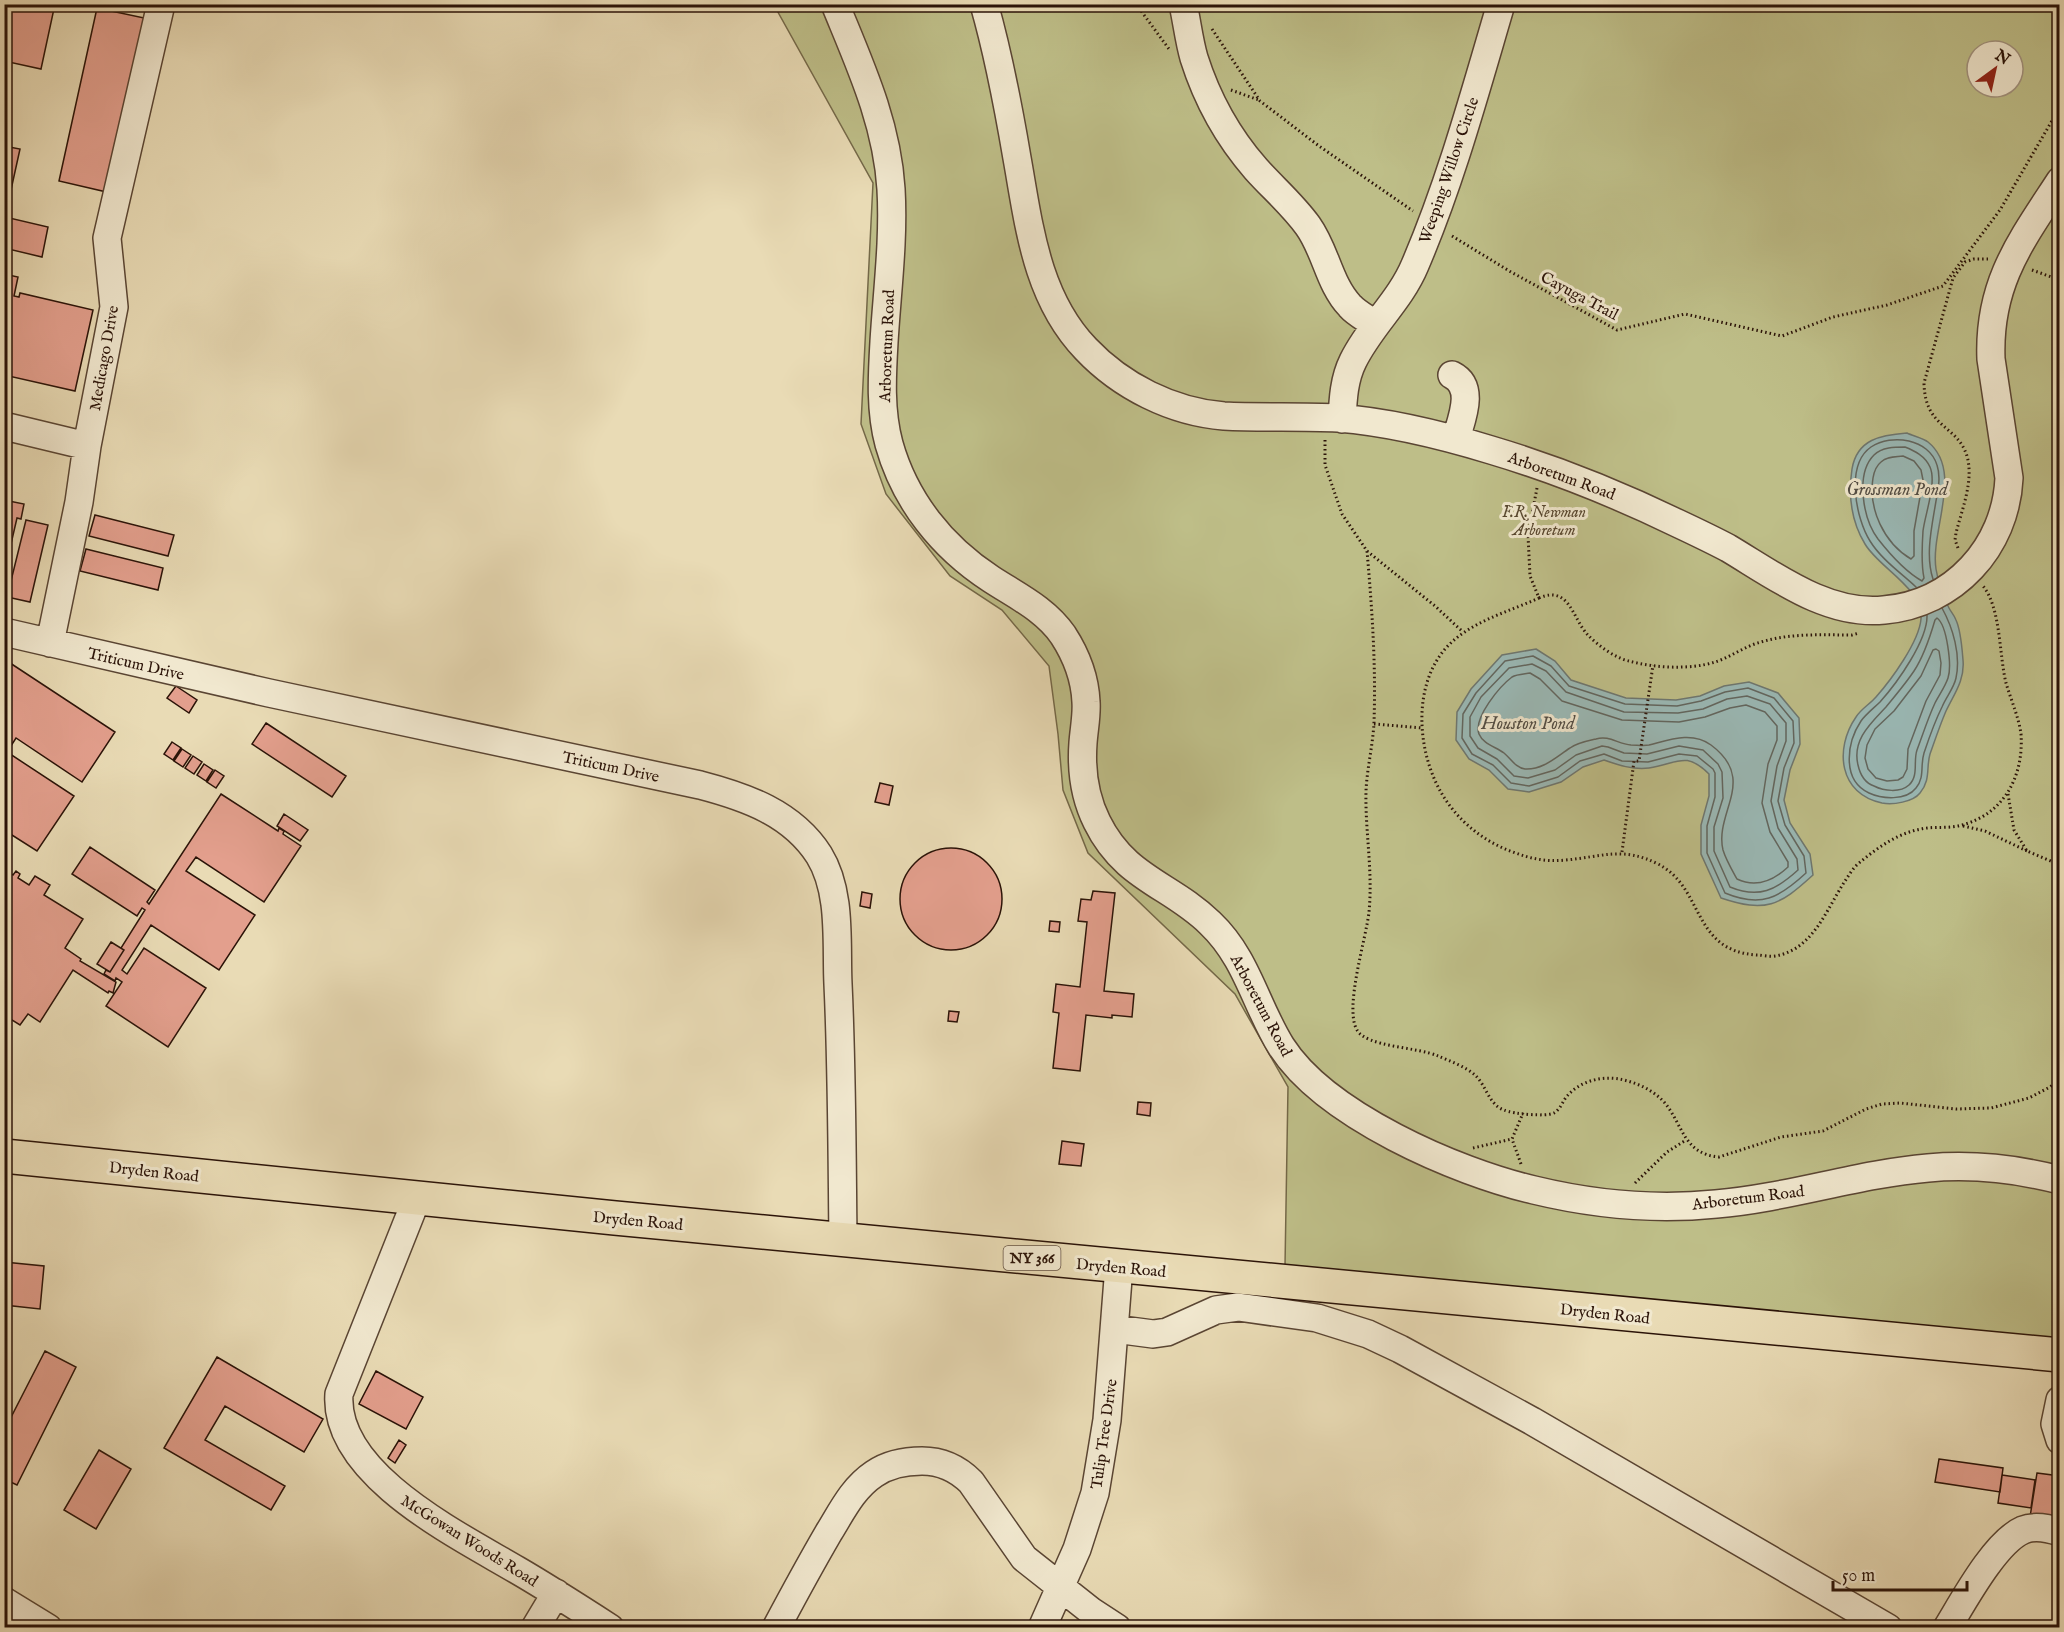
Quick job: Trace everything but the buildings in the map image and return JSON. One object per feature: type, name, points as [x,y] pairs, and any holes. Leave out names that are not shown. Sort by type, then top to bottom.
[{"type":"main road","name":"Dryden Road","points":[[4,1156],[843,1240],[2060,1355]]},
{"type":"street","name":"Medicago Drive","points":[[50,643],[79,502],[87,446],[114,307],[107,238],[161,4]]},
{"type":"street","name":"Arboretum Road","points":[[835,4],[869,87],[888,155],[891,226],[882,383],[889,444],[907,489],[918,510],[949,547],[982,573],[1041,610],[1059,630],[1073,653],[1083,678],[1087,704],[1083,762],[1086,792],[1097,821],[1122,859],[1209,921],[1234,950],[1273,1031],[1283,1048],[1307,1078],[1350,1111],[1417,1148],[1456,1165],[1520,1186],[1593,1201],[1653,1206],[1715,1204],[1789,1194],[1875,1176],[1928,1168],[1969,1167],[2012,1170],[2060,1180]]},
{"type":"street","name":"Arboretum Road","points":[[984,4],[998,50],[1030,232],[1040,272],[1059,313],[1071,332],[1085,349],[1119,377],[1138,390],[1179,407],[1223,416],[1333,418],[1396,427],[1456,439],[1544,466],[1627,499],[1676,522],[1722,545],[1809,595],[1844,607],[1894,609],[1930,599],[1962,577],[1982,556],[1997,532],[2008,492],[2008,464],[1990,341],[1995,304],[2010,263],[2060,181]]},
{"type":"street","points":[[1183,4],[1194,57],[1204,87],[1219,117],[1236,144],[1256,169],[1294,208],[1309,228],[1322,251],[1340,294],[1352,308],[1376,325]]},
{"type":"street","name":"Weeping Willow Circle","points":[[1333,418],[1352,362],[1376,325],[1396,301],[1415,267],[1458,148],[1501,4]]},
{"type":"street","points":[[1452,375],[1465,389],[1466,397],[1456,439]]},
{"type":"street","points":[[4,426],[87,446]]},
{"type":"street","name":"Triticum Drive","points":[[4,632],[269,693],[700,785],[750,800],[794,825],[820,856],[834,900],[841,1028],[843,1240]]},
{"type":"street","name":"McGowan Woods Road","points":[[417,1198],[339,1394],[340,1420],[365,1462],[401,1498],[438,1524],[556,1593],[610,1628]]},
{"type":"street","name":"Tulip Tree Drive","points":[[1042,1628],[1077,1549],[1095,1492],[1107,1420],[1119,1266]]},
{"type":"street","points":[[1115,1329],[1160,1333],[1177,1329],[1216,1310],[1238,1306],[1317,1318],[1368,1335],[1400,1349],[1485,1395],[1888,1628]]},
{"type":"street","points":[[2060,1400],[2055,1424],[2060,1440]]},
{"type":"street","points":[[776,1628],[855,1491],[874,1474],[915,1461],[936,1462],[957,1471],[971,1482],[1024,1558],[1091,1611],[1117,1628]]},
{"type":"street","points":[[1947,1628],[1985,1568],[2016,1534],[2036,1527],[2060,1532]]},
{"type":"street","points":[[535,1628],[556,1593]]},
{"type":"street","points":[[7,1609],[48,1628]]},
{"type":"path","name":"Cayuga Trail","points":[[1208,24],[1260,101],[1319,146],[1432,224],[1511,272],[1617,330],[1685,314],[1782,336],[1833,317],[1887,305],[1943,286],[2000,210],[2060,107]]},
{"type":"path","points":[[1894,609],[1867,631],[1852,635],[1794,634],[1759,642],[1716,662],[1687,668],[1628,661],[1611,653],[1587,634],[1569,604],[1559,597],[1548,594],[1463,632],[1444,650],[1426,685],[1422,713],[1424,742],[1432,772],[1442,794],[1460,818],[1485,840],[1537,860],[1563,860],[1622,852],[1641,856],[1661,865],[1677,878],[1707,929],[1722,946],[1745,954],[1774,956],[1798,947],[1819,927],[1836,894],[1855,866],[1884,843],[1918,829],[1962,825],[1983,816],[1998,805],[2008,794],[2019,771],[2021,733],[2002,665],[1996,619],[1988,592],[1962,577],[1955,540],[1968,488],[1969,471],[1966,454],[1958,441],[1929,410],[1924,397],[1924,383],[1953,278],[1965,262],[1996,259],[2060,280]]},
{"type":"path","points":[[1333,418],[1325,465],[1342,514],[1367,551],[1435,606],[1463,632]]},
{"type":"path","points":[[1539,598],[1530,576],[1528,535],[1535,494],[1544,466]]},
{"type":"path","points":[[1367,551],[1373,619],[1374,724],[1366,790],[1370,872],[1369,910],[1355,987],[1353,1012],[1354,1025],[1365,1039],[1418,1049],[1437,1055],[1473,1073],[1495,1104],[1503,1110],[1545,1116],[1559,1109],[1568,1095],[1593,1079],[1615,1078],[1633,1082],[1663,1100],[1686,1140],[1701,1154],[1719,1158],[1781,1137],[1822,1131],[1866,1109],[1882,1104],[1991,1108],[2011,1104],[2050,1087],[2060,1079]]},
{"type":"path","points":[[1622,852],[1634,761],[1639,761],[1653,665]]},
{"type":"path","points":[[1374,724],[1423,728]]},
{"type":"path","points":[[2008,794],[2014,830],[2027,851]]},
{"type":"path","points":[[1962,825],[1985,831],[2060,865]]},
{"type":"path","points":[[2050,1087],[2060,1086]]},
{"type":"path","points":[[1520,1186],[1525,1171],[1512,1139],[1523,1113]]},
{"type":"path","points":[[1456,1165],[1460,1155],[1473,1147],[1512,1139]]},
{"type":"path","points":[[1623,1203],[1624,1192],[1667,1152],[1686,1140]]},
{"type":"green space","name":"F.R. Newman Arboretum","points":[[774,5],[2059,5],[2059,1340],[1285,1266],[1288,1087],[1235,994],[1088,853],[1063,790],[1049,666],[1002,610],[950,576],[886,494],[861,424],[873,183]]},
{"type":"water","name":"Grossman Pond","points":[[1907,433],[1928,442],[1938,454],[1944,469],[1945,485],[1935,554],[1936,569],[1939,584],[1959,629],[1963,667],[1958,687],[1946,711],[1930,754],[1927,778],[1923,788],[1913,799],[1887,804],[1868,798],[1849,780],[1843,756],[1845,743],[1849,730],[1860,711],[1874,700],[1903,660],[1919,628],[1920,608],[1908,588],[1872,553],[1860,535],[1852,508],[1851,479],[1855,459],[1865,445],[1879,437]]},
{"type":"water","name":"Houston Pond","points":[[1536,649],[1555,661],[1571,680],[1626,698],[1676,700],[1700,696],[1724,686],[1749,682],[1778,693],[1799,718],[1800,744],[1790,770],[1784,800],[1790,823],[1810,854],[1813,875],[1791,894],[1771,904],[1750,905],[1721,898],[1701,854],[1701,825],[1709,796],[1709,774],[1693,762],[1680,760],[1649,768],[1637,768],[1604,760],[1583,767],[1561,782],[1529,792],[1508,789],[1489,770],[1469,759],[1456,740],[1457,712],[1471,689],[1502,655]]}]
